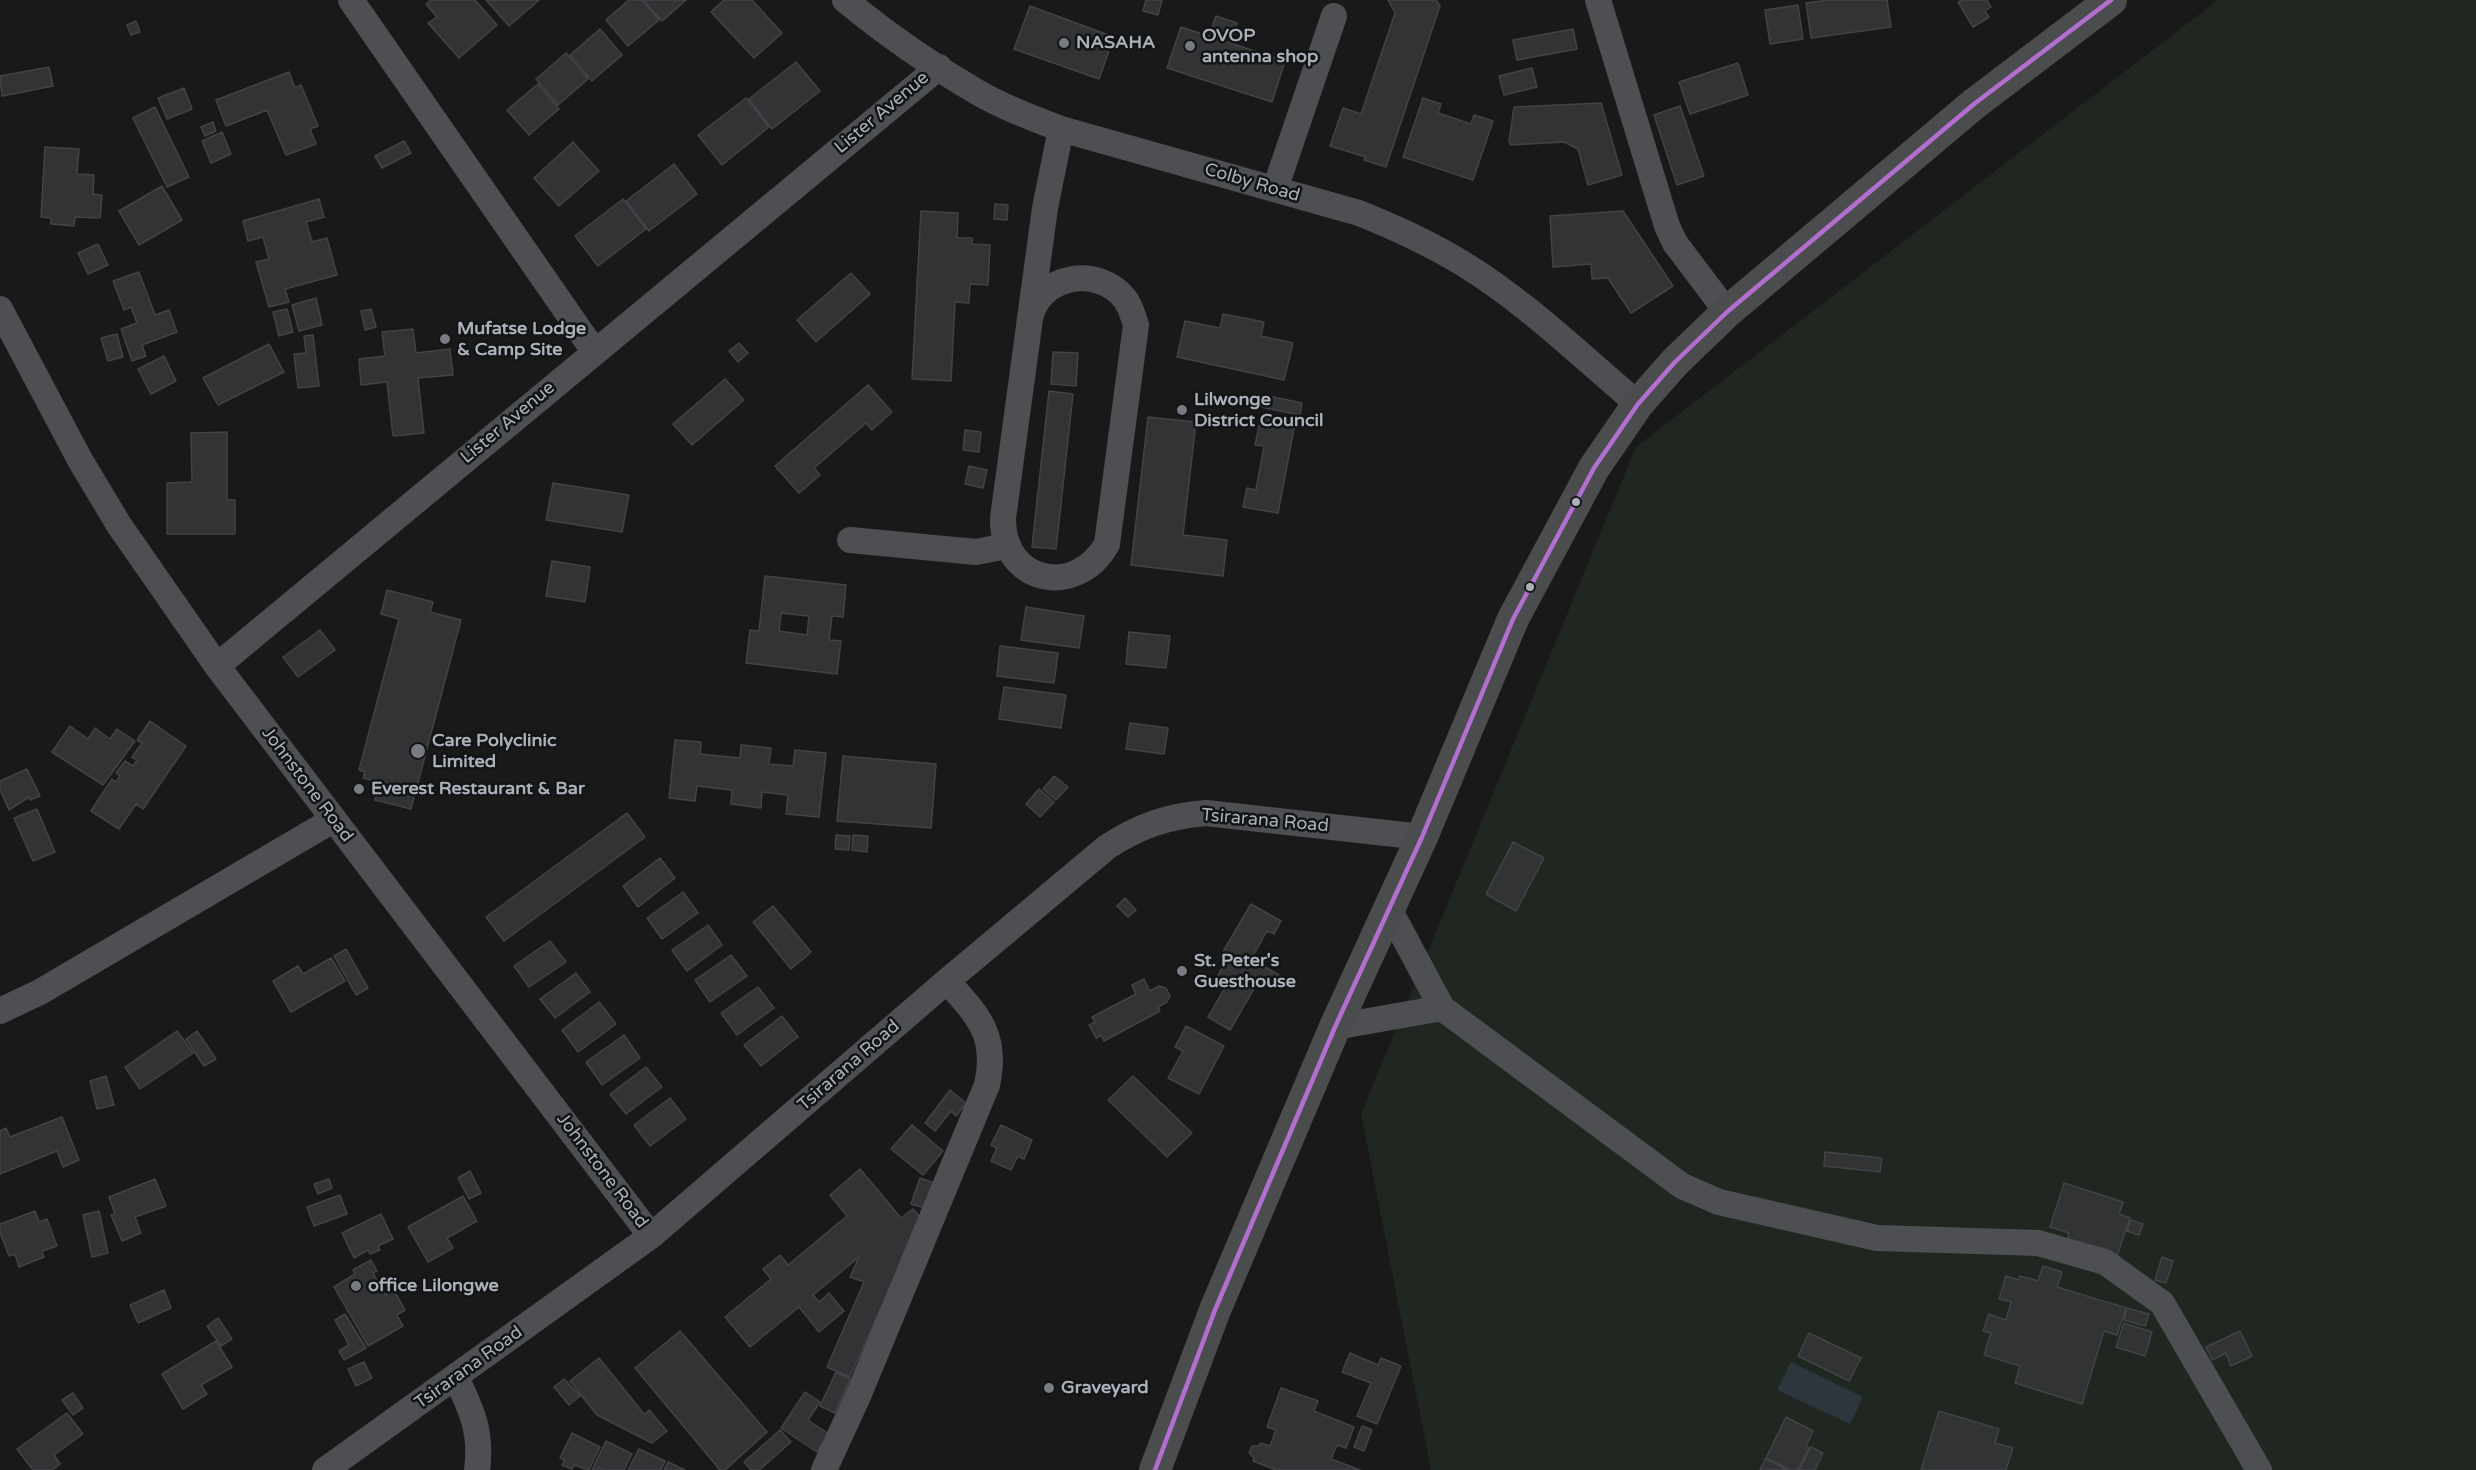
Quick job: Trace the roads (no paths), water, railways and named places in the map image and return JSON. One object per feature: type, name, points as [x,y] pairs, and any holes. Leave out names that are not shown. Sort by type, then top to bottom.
[{"type":"main road","points":[[1155,1470],[1215,1310],[1335,1027],[1422,837],[1513,619],[1594,468],[1638,404],[1675,362],[1727,312],[1974,104],[2111,0]]},
{"type":"street","points":[[351,0],[594,351]]},
{"type":"street","points":[[1598,0],[1667,226],[1675,243],[1727,312]]},
{"type":"street","name":"Colby Road","points":[[848,1],[977,92],[1019,112],[1061,129],[1359,213],[1399,229],[1463,263],[1526,309],[1638,404]]},
{"type":"street","points":[[1275,189],[1335,16]]},
{"type":"street","name":"Lister Avenue","points":[[217,666],[939,67]]},
{"type":"street","points":[[1030,318],[1038,300],[1057,283],[1076,278],[1095,279],[1108,284],[1127,301],[1136,325],[1110,531],[1101,555],[1092,565],[1081,572],[1062,578],[1043,577],[1020,565],[1006,543],[1003,518],[1030,318],[1045,208],[1061,129]]},
{"type":"street","name":"Johnstone Road","points":[[0,309],[59,423],[108,506],[217,666],[651,1236]]},
{"type":"street","points":[[850,540],[976,552],[996,548],[1006,543]]},
{"type":"street","name":"Tsirarana Road","points":[[325,1470],[651,1236],[947,981],[1107,847],[1131,832],[1157,821],[1181,815],[1206,813],[1422,837]]},
{"type":"street","points":[[0,1011],[40,992],[333,820]]},
{"type":"street","points":[[1389,909],[1442,1008],[1682,1186],[1719,1202],[1877,1238],[2038,1243],[2105,1263],[2162,1303],[2259,1470]]},
{"type":"street","points":[[824,1470],[858,1396],[987,1085],[991,1067],[991,1049],[986,1031],[977,1015],[947,981]]},
{"type":"street","points":[[1335,1027],[1442,1008]]},
{"type":"street","points":[[456,1377],[474,1416],[479,1436],[477,1470]]},
{"type":"place","name":"NASAHA","points":[[1064,43]]},
{"type":"place","name":"OVOP antenna shop","points":[[1190,46]]},
{"type":"place","name":"Mufatse Lodge & Camp Site","points":[[445,339]]},
{"type":"place","name":"Lilwonge District Council","points":[[1182,410]]},
{"type":"place","name":"Care Polyclinic Limited","points":[[418,751]]},
{"type":"place","name":"Everest Restaurant & Bar","points":[[359,789]]},
{"type":"place","name":"St. Peter's Guesthouse","points":[[1182,971]]},
{"type":"place","name":"office Lilongwe","points":[[356,1286]]},
{"type":"place","name":"Graveyard","points":[[1049,1388]]}]
